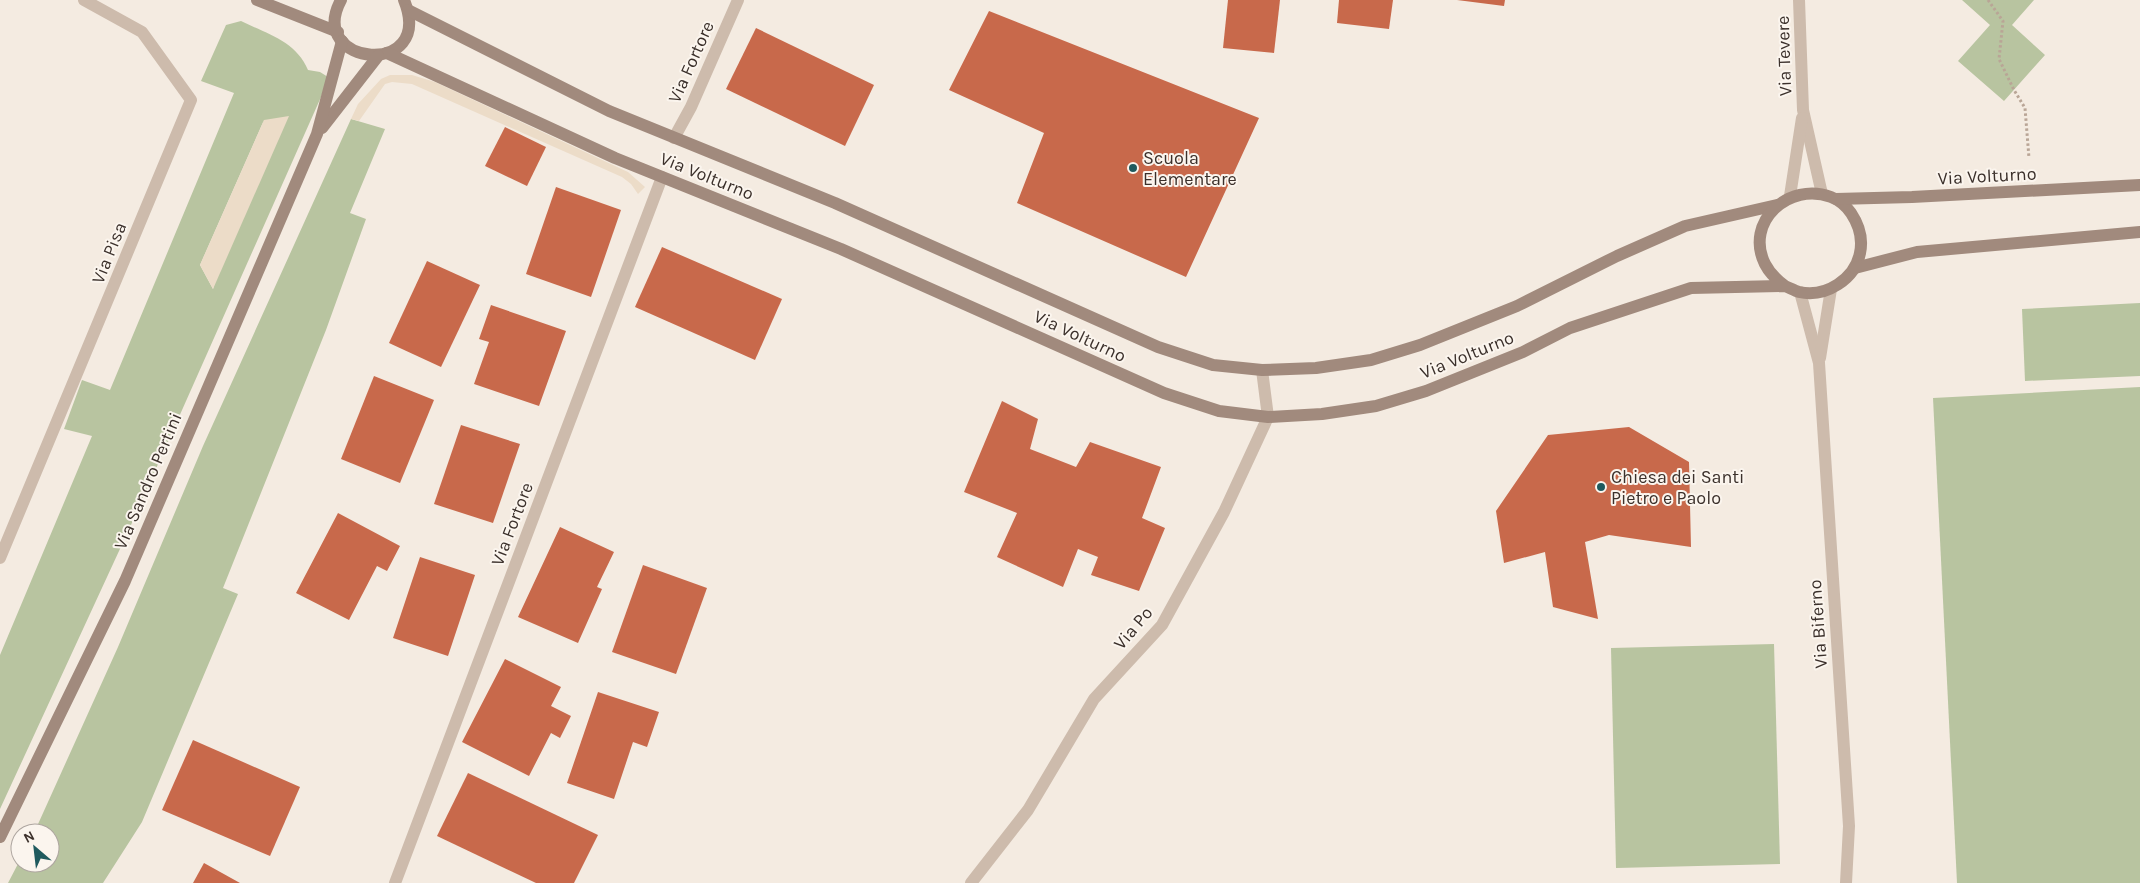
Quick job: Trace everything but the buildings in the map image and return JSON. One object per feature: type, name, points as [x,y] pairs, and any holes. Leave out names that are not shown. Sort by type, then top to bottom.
[{"type":"street","name":"Via Pisa","points":[[0,558],[191,100],[142,32],[84,0]]},
{"type":"street","points":[[257,0],[340,37],[358,54],[383,55]]},
{"type":"street","name":"Via Sandro Pertini","points":[[0,837],[124,581],[317,134],[340,37],[336,15],[341,0]]},
{"type":"street","name":"Via Fortore","points":[[674,138],[691,107],[738,0]]},
{"type":"street","name":"Via Tevere","points":[[1799,0],[1804,110],[1822,194]]},
{"type":"street","name":"Via Sandro Pertini","points":[[317,134],[383,55],[401,43],[406,35],[410,19],[406,5]]},
{"type":"street","name":"Via Volturno","points":[[406,5],[609,111],[835,203],[1158,347],[1213,365],[1262,370],[1316,368],[1371,360],[1420,345],[1517,306],[1617,256],[1685,226],[1777,205]]},
{"type":"street","name":"Via Volturno","points":[[383,55],[615,158],[841,249],[1164,394],[1219,411],[1268,417],[1322,414],[1376,406],[1426,391],[1523,352],[1570,328],[1691,288],[1785,286]]},
{"type":"street","name":"Via Tevere","points":[[1790,196],[1804,110]]},
{"type":"street","name":"Via Fortore","points":[[395,883],[662,177]]},
{"type":"street","name":"Via Volturno","points":[[1836,199],[1912,197],[2140,184]]},
{"type":"street","name":"Via Volturno","points":[[1831,289],[1816,293],[1800,292],[1785,286],[1773,276],[1764,263],[1760,248],[1761,232],[1767,218],[1777,205],[1790,196],[1806,192],[1822,194],[1836,199],[1848,209],[1857,222],[1861,237],[1860,253],[1854,268]]},
{"type":"street","points":[[1831,289],[1844,280],[1854,268],[1917,252],[2140,232]]},
{"type":"street","name":"Via Biferno","points":[[1819,363],[1831,289]]},
{"type":"street","name":"Via Biferno","points":[[1800,292],[1819,363],[1849,826],[1846,883]]},
{"type":"street","points":[[1262,370],[1268,417]]},
{"type":"street","name":"Via Po","points":[[971,883],[1028,810],[1094,698],[1162,625],[1224,512],[1268,417]]},
{"type":"path","points":[[1988,0],[2003,20],[1999,59],[2025,108],[2029,158]]},
{"type":"green space","points":[[1962,0],[2034,0],[2012,25],[2045,55],[2004,101],[1958,61],[1990,25]]},
{"type":"green space","points":[[241,21],[280,40],[296,52],[308,70],[320,72],[328,77],[321,97],[131,525],[0,809],[0,655],[92,436],[64,429],[82,380],[110,390],[234,93],[201,81],[226,25]],"holes":[[[264,120],[213,289],[200,265]]]},
{"type":"green space","points":[[351,119],[385,129],[350,213],[366,219],[326,330],[223,588],[238,594],[142,822],[103,883],[8,883],[13,873],[60,873],[60,823],[39,823],[118,647],[203,446]]},
{"type":"green space","points":[[2140,303],[2140,376],[2025,381],[2022,309]]},
{"type":"green space","points":[[2140,387],[2140,883],[1957,883],[1933,398]]},
{"type":"green space","points":[[1774,644],[1780,864],[1616,868],[1611,648]]},
{"type":"shaded area","points":[[390,75],[412,75],[435,82],[628,172],[645,187],[638,194],[631,184],[622,177],[412,84],[392,82],[385,84],[359,121],[351,119],[358,104],[381,79]]},
{"type":"shaded area","points":[[289,116],[213,289],[200,265],[264,120]]},
{"type":"place","name":"Scuola Elementare","points":[[1133,168]]},
{"type":"place","name":"Chiesa dei Santi Pietro e Paolo","points":[[1601,487]]}]
